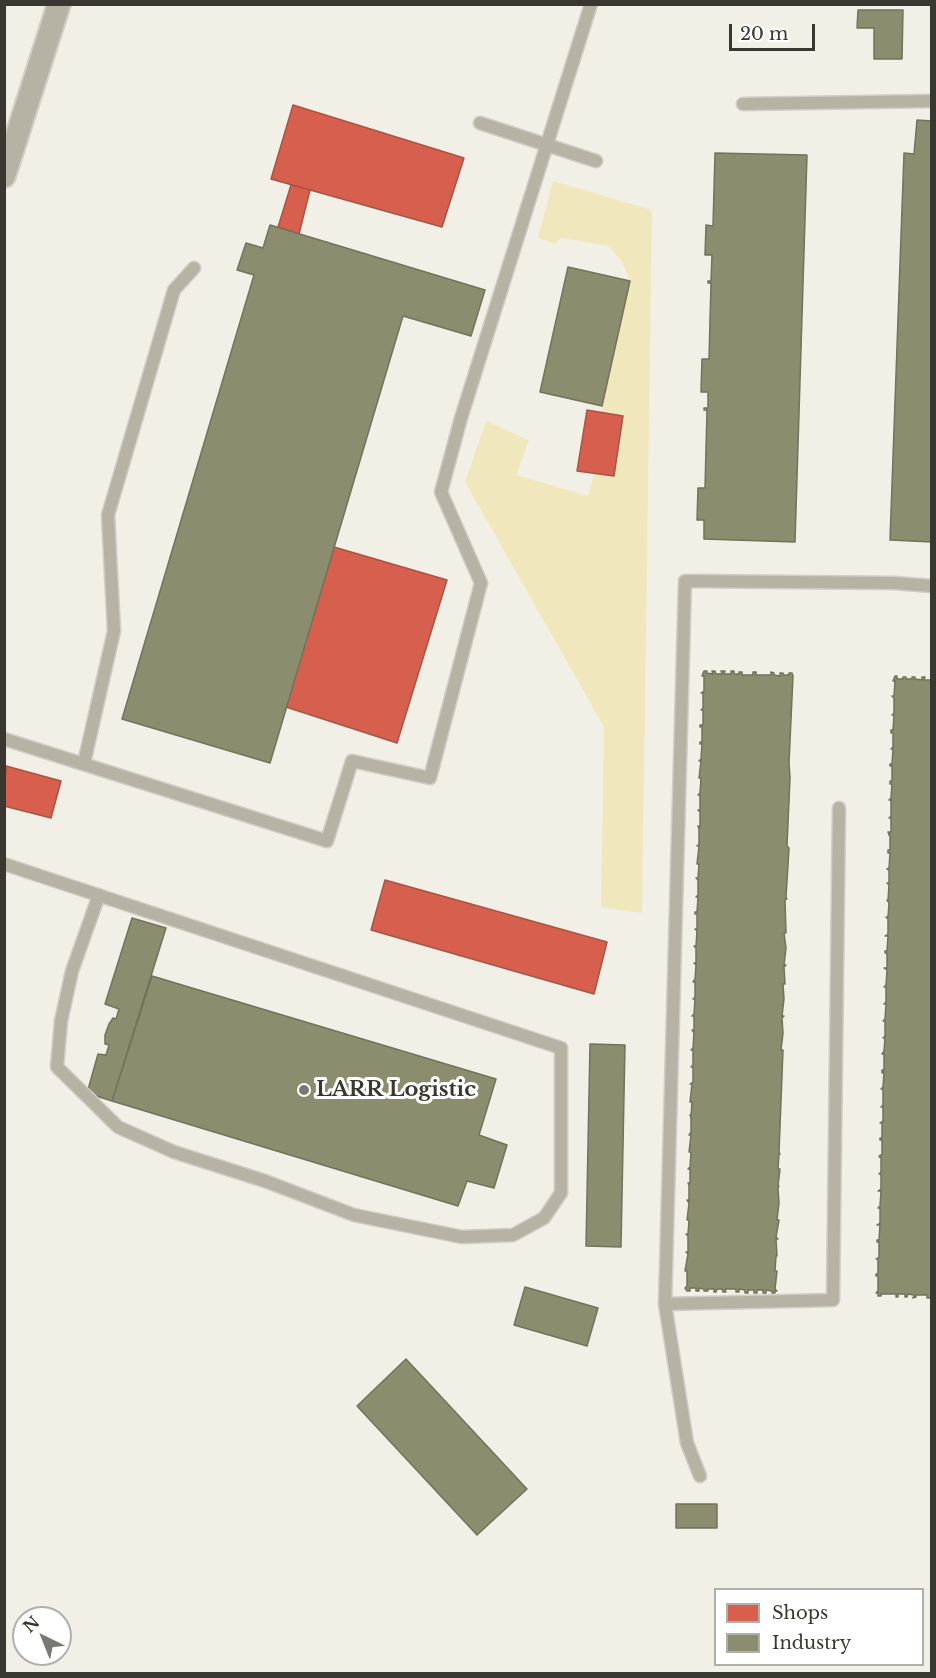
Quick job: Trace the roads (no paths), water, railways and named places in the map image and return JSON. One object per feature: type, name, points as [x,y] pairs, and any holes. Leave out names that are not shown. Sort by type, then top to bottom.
[{"type":"street","points":[[4,176],[10,140],[59,4]]},
{"type":"lane","points":[[4,739],[327,841],[352,761],[430,778],[482,583],[441,492],[461,418],[591,4]]},
{"type":"lane","points":[[743,104],[932,101]]},
{"type":"lane","points":[[480,123],[596,161]]},
{"type":"lane","points":[[84,763],[114,631],[108,515],[174,290],[194,268]]},
{"type":"lane","points":[[700,1476],[687,1443],[664,1304],[685,581],[894,583],[932,586]]},
{"type":"lane","points":[[664,1304],[833,1300],[839,808]]},
{"type":"lane","points":[[4,864],[99,895],[561,1048],[561,1193],[544,1218],[513,1234],[462,1237],[354,1215],[265,1181],[174,1152],[118,1127],[57,1067],[61,1021],[72,971],[99,895]]},
{"type":"place","name":"LARR Logistic","points":[[304,1090]]}]
